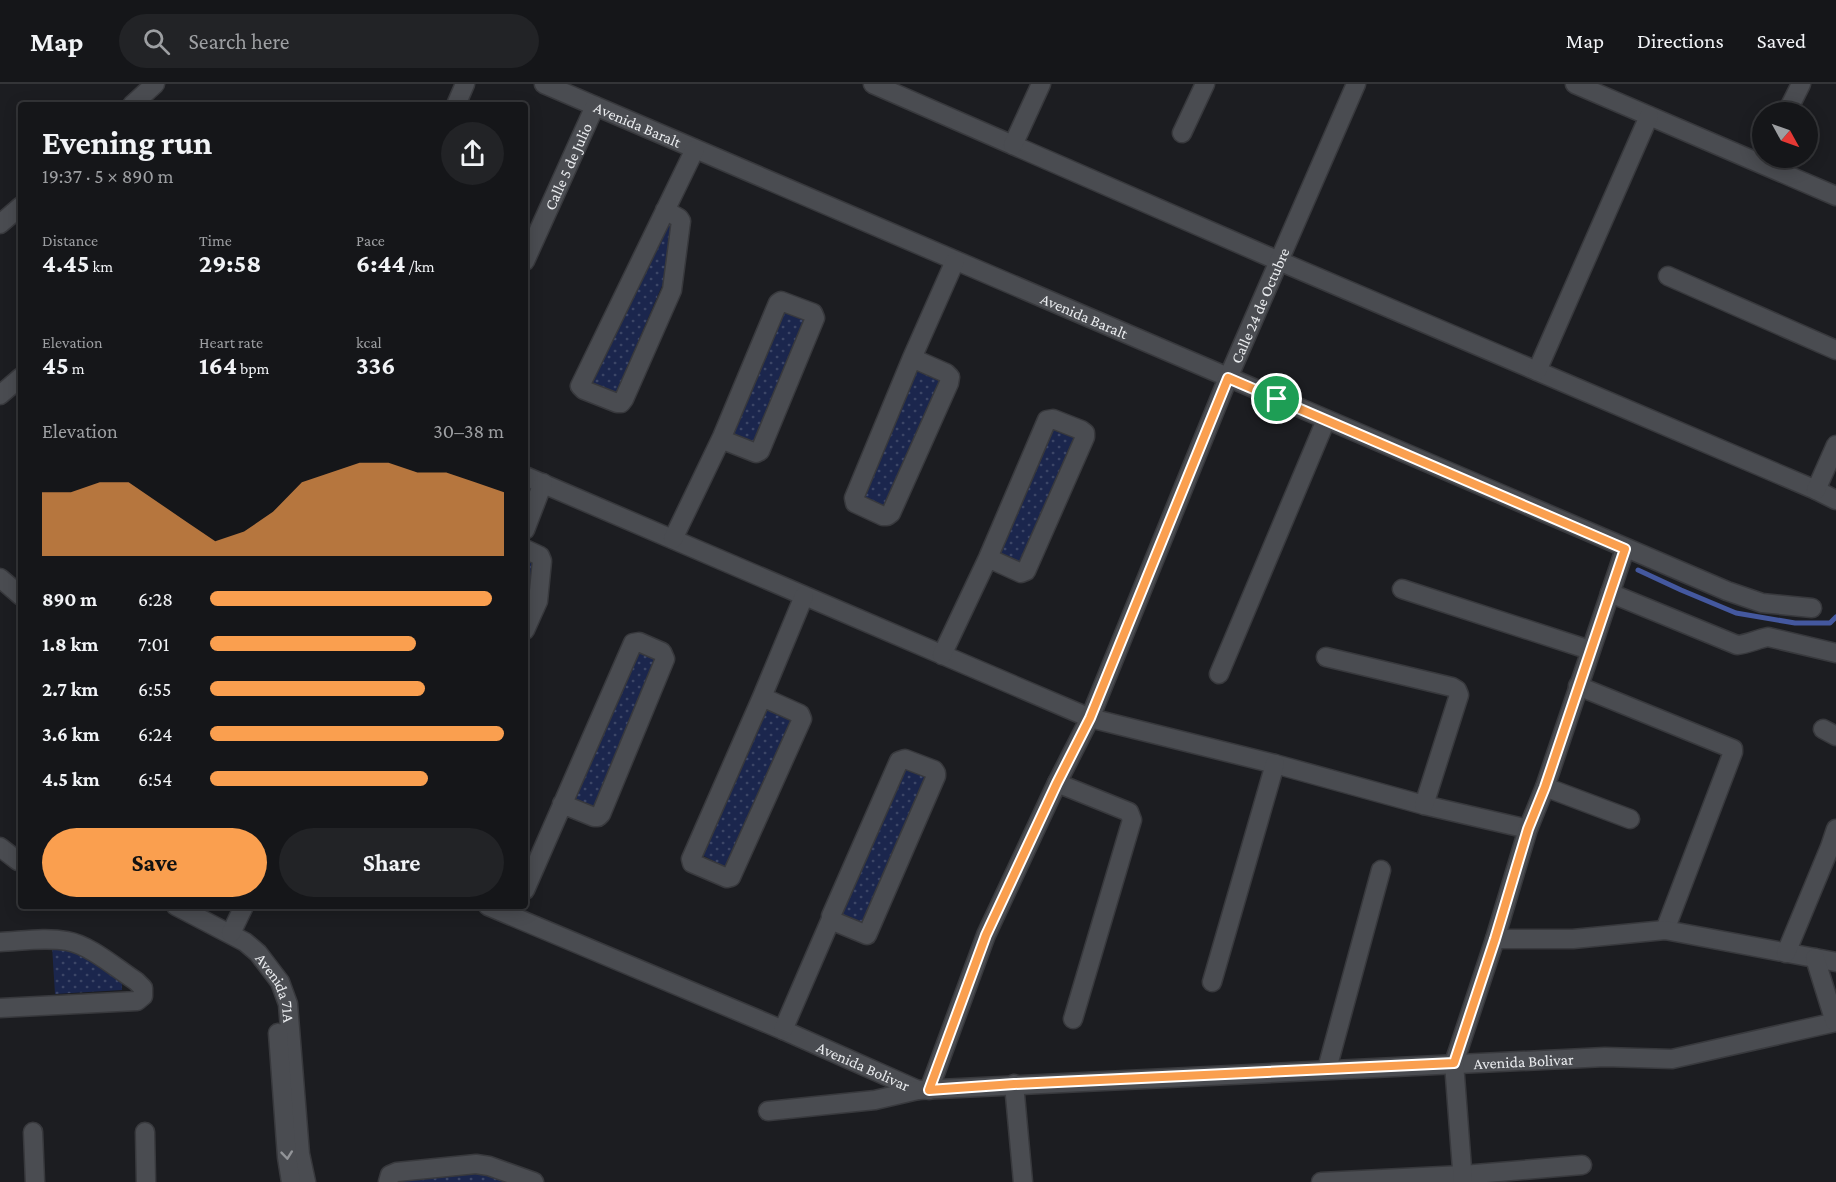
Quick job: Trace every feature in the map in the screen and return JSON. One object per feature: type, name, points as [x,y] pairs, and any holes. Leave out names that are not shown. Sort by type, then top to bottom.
[{"type":"street","points":[[135,102],[154,84]]},
{"type":"street","points":[[457,102],[465,84]]},
{"type":"street","name":"Avenida Baralt","points":[[544,84],[1625,549],[1762,603],[1812,608]]},
{"type":"street","points":[[873,84],[1836,500]]},
{"type":"street","points":[[1013,145],[1041,84]]},
{"type":"street","points":[[1182,133],[1205,84]]},
{"type":"street","name":"Calle 24 de Octubre","points":[[923,1090],[986,935],[1090,718],[1228,378],[1356,84]]},
{"type":"street","points":[[1575,84],[1752,156]]},
{"type":"street","points":[[1792,102],[1800,84]]},
{"type":"street","name":"Calle 5 de Julio","points":[[528,254],[595,106]]},
{"type":"street","points":[[1537,371],[1649,116]]},
{"type":"street","points":[[665,210],[681,221],[672,290],[624,399],[621,403],[617,403],[584,390],[580,386],[665,210],[695,149]]},
{"type":"street","points":[[1779,168],[1836,196]]},
{"type":"street","points":[[0,224],[18,209]]},
{"type":"street","points":[[912,358],[946,373],[950,377],[949,383],[891,513],[883,516],[855,502],[854,498],[912,358],[955,261]]},
{"type":"street","points":[[1668,276],[1836,350]]},
{"type":"street","points":[[673,539],[722,437],[778,303],[781,300],[813,313],[815,318],[760,451],[756,453],[723,440],[722,437]]},
{"type":"street","points":[[0,395],[18,379]]},
{"type":"street","points":[[942,655],[988,558],[1047,420],[1053,419],[1085,433],[1026,571],[1022,573],[988,558]]},
{"type":"street","points":[[1219,674],[1326,420]]},
{"type":"street","points":[[1816,490],[1836,445]]},
{"type":"street","points":[[528,477],[1090,718],[1275,764],[1424,805],[1528,829]]},
{"type":"street","points":[[528,522],[543,483]]},
{"type":"street","points":[[1463,1178],[1454,1063],[1528,829],[1545,787],[1625,549]]},
{"type":"street","points":[[528,550],[540,556],[542,561],[538,601],[528,623]]},
{"type":"street","points":[[0,578],[18,593]]},
{"type":"street","points":[[1402,589],[1590,650]]},
{"type":"street","points":[[1610,593],[1737,645],[1749,644],[1768,637],[1836,653]]},
{"type":"street","points":[[762,697],[800,714],[802,719],[730,877],[727,878],[692,863],[691,859],[804,596]]},
{"type":"street","points":[[528,883],[562,804],[633,643],[639,642],[662,652],[665,659],[601,814],[594,817],[562,804]]},
{"type":"street","points":[[1326,657],[1457,690],[1459,695],[1424,805]]},
{"type":"street","points":[[1578,686],[1733,749],[1665,930]]},
{"type":"street","points":[[783,1030],[899,761],[905,759],[934,770],[936,776],[869,933],[864,935],[831,919]]},
{"type":"street","points":[[1212,982],[1275,764]]},
{"type":"street","points":[[1057,783],[1129,812],[1132,820],[1073,1019]]},
{"type":"street","points":[[1545,787],[1630,819]]},
{"type":"street","points":[[1786,953],[1833,848],[1836,829]]},
{"type":"street","points":[[0,847],[13,861]]},
{"type":"street","points":[[1326,1069],[1382,870]]},
{"type":"street","points":[[182,909],[231,933],[258,953]]},
{"type":"street","points":[[231,933],[243,909]]},
{"type":"street","name":"Avenida Bolivar","points":[[516,911],[923,1090],[1454,1063],[1605,1057],[1672,1059],[1835,1022]]},
{"type":"street","points":[[1495,939],[1573,939],[1665,930],[1836,962]]},
{"type":"street","points":[[0,942],[52,939],[68,941],[86,947],[144,988],[143,996],[137,1001],[0,1008]]},
{"type":"street","name":"Avenida 71A","points":[[258,953],[276,1004],[287,1158],[291,1182]]},
{"type":"street","name":"Avenida 71A","points":[[258,953],[280,981],[288,1004],[300,1154],[306,1182]]},
{"type":"street","points":[[1815,958],[1835,1022]]},
{"type":"street","points":[[1014,1084],[1023,1182]]},
{"type":"street","points":[[768,1111],[875,1100],[923,1090]]},
{"type":"street","points":[[33,1132],[33,1182]]},
{"type":"street","points":[[145,1132],[146,1182]]},
{"type":"street","points":[[388,1182],[390,1175],[397,1172],[476,1164],[489,1166],[531,1181]]},
{"type":"street","points":[[1321,1182],[1463,1178],[1582,1165]]},
{"type":"shaded area","points":[[666,223],[672,226],[664,281],[616,393],[590,382]]},
{"type":"shaded area","points":[[783,310],[808,320],[755,444],[729,434]]},
{"type":"shaded area","points":[[916,367],[942,380],[884,507],[861,497]]},
{"type":"shaded area","points":[[1054,428],[1077,436],[1022,567],[997,554]]},
{"type":"shaded area","points":[[528,560],[538,564],[528,606]]},
{"type":"shaded area","points":[[637,650],[657,657],[594,808],[571,798]]},
{"type":"shaded area","points":[[766,708],[792,720],[725,867],[702,855]]},
{"type":"shaded area","points":[[905,768],[927,778],[862,926],[839,914]]},
{"type":"shaded area","points":[[52,946],[81,949],[122,981],[122,990],[55,994]]},
{"type":"shaded area","points":[[487,1173],[507,1182],[399,1182],[396,1179]]},
{"type":"waterway","points":[[1638,570],[1736,613],[1795,623],[1830,623],[1836,617]]},
{"type":"route","points":[[1228,378],[1277,399],[1625,549],[1545,787],[1528,829],[1454,1063],[929,1090],[986,935],[1090,718],[1228,378]]}]
